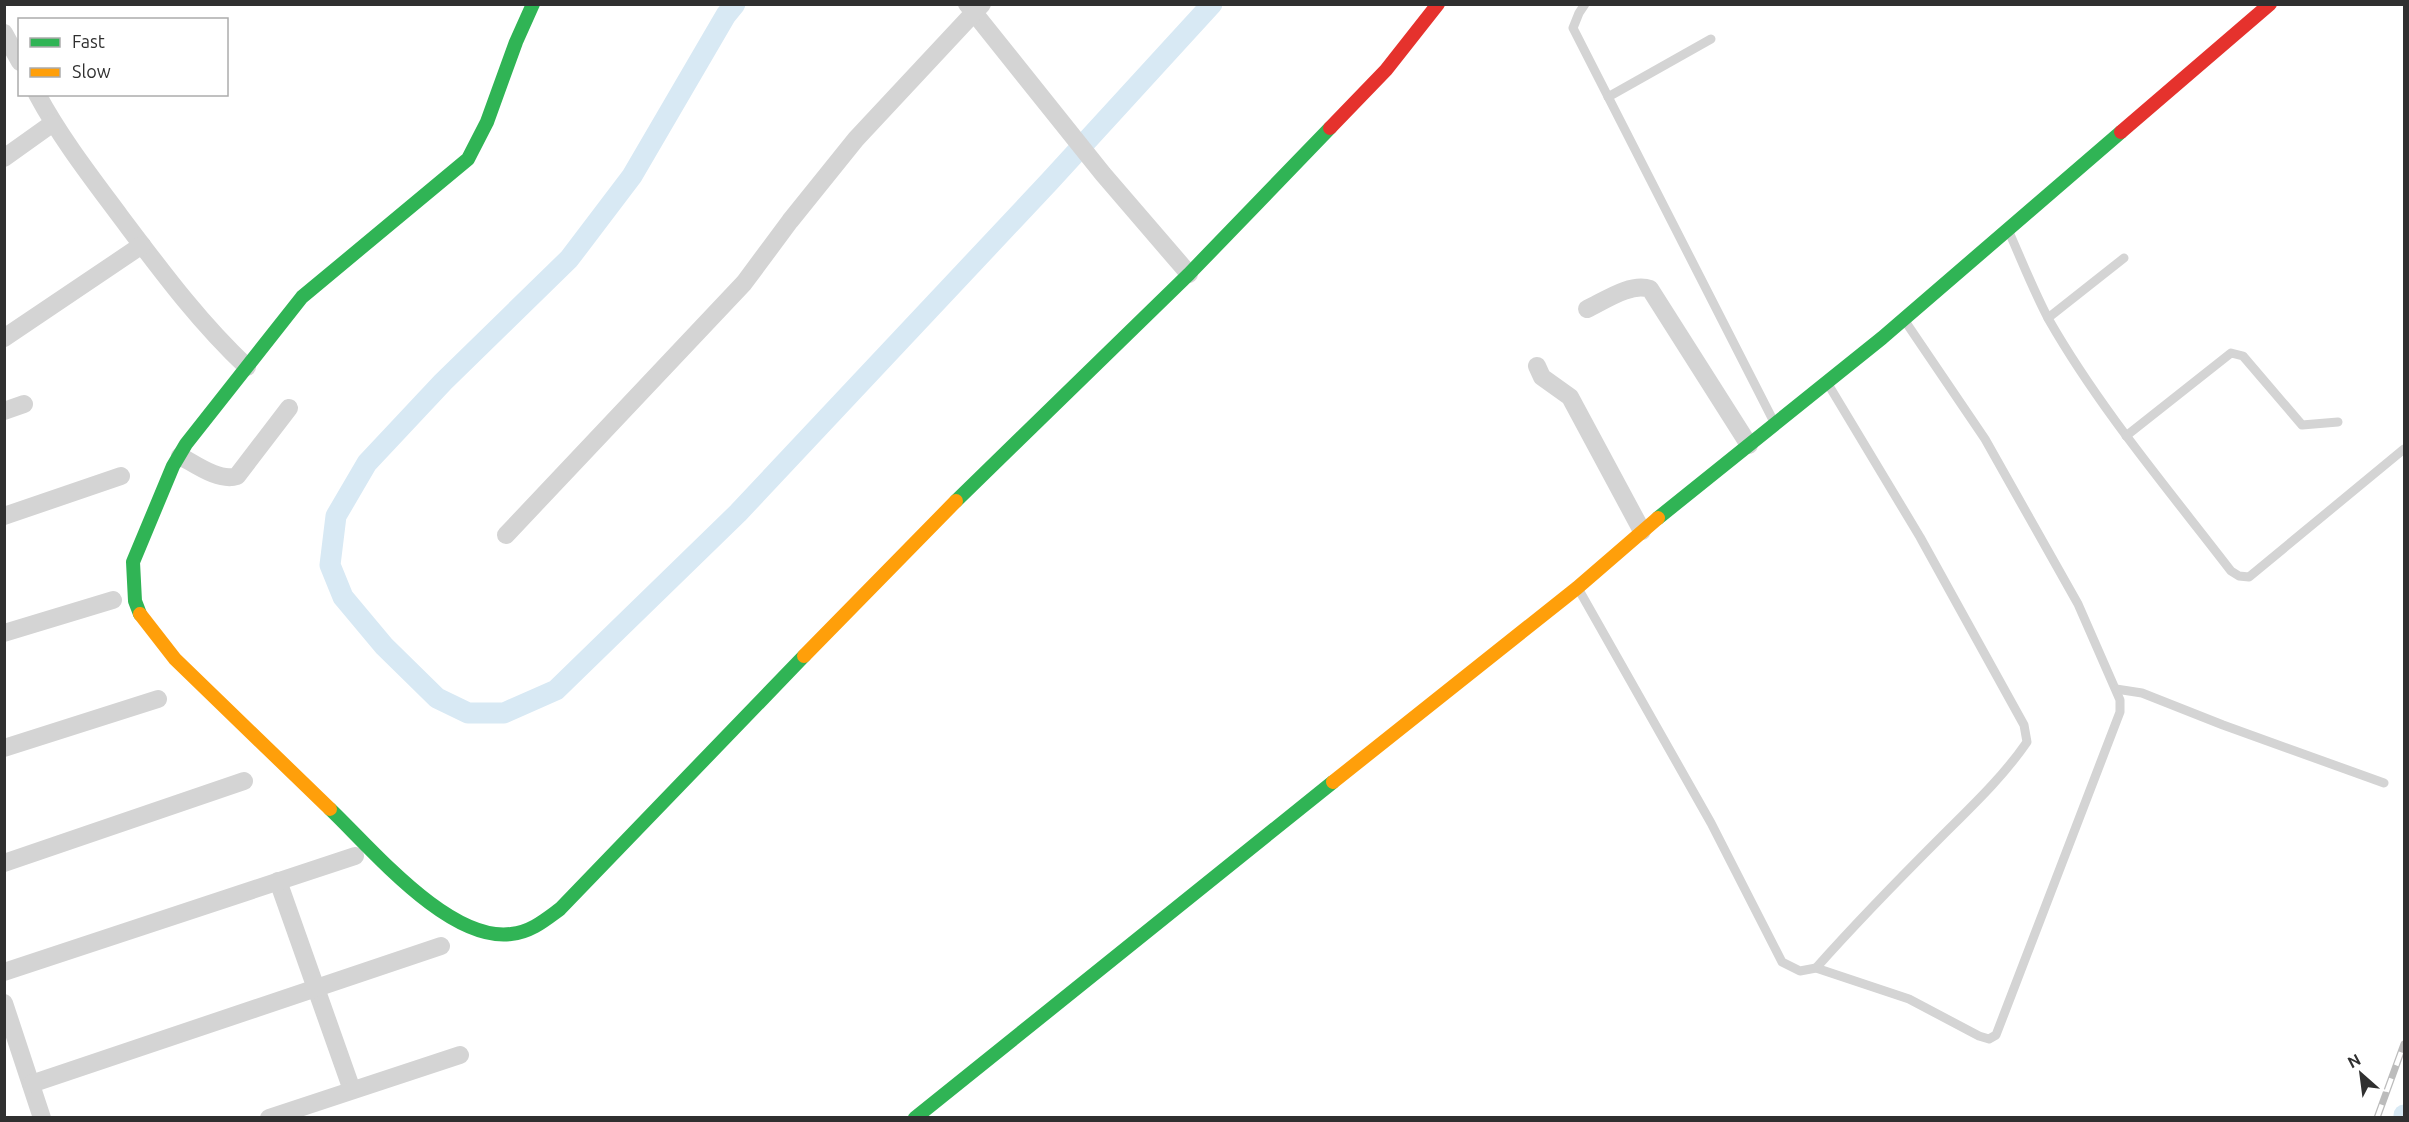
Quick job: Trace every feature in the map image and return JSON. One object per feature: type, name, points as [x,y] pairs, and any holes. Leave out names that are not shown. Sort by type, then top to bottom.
[{"type":"street","points":[[534,4],[513,46],[478,144],[468,159],[302,297],[186,444],[133,562],[135,601],[142,618],[176,659],[417,893],[446,916],[466,927],[488,933],[507,934],[526,931],[560,909],[693,774],[826,633],[1018,439],[1189,274],[1386,70],[1438,4]]},
{"type":"street","points":[[915,1118],[1244,852],[1577,588],[1642,531],[1904,319],[2270,4]]},
{"type":"street","points":[[506,535],[744,283],[856,139],[974,7],[1103,174],[1189,274]]},
{"type":"street","points":[[4,33],[18,58]]},
{"type":"street","points":[[38,96],[53,123],[187,305],[221,343],[247,366]]},
{"type":"street","points":[[4,158],[53,123]]},
{"type":"street","points":[[4,338],[142,245]]},
{"type":"street","points":[[1587,309],[1626,291],[1643,286],[1650,289],[1749,445]]},
{"type":"street","points":[[1537,366],[1542,377],[1570,398],[1642,531]]},
{"type":"street","points":[[4,411],[24,404]]},
{"type":"street","points":[[180,456],[222,477],[237,476],[289,408]]},
{"type":"street","points":[[4,516],[122,476]]},
{"type":"street","points":[[4,633],[113,600]]},
{"type":"street","points":[[4,748],[158,699]]},
{"type":"street","points":[[4,863],[244,781]]},
{"type":"street","points":[[4,972],[355,856]]},
{"type":"street","points":[[278,882],[352,1090]]},
{"type":"street","points":[[31,1084],[441,946]]},
{"type":"street","points":[[4,1003],[42,1118]]},
{"type":"street","points":[[269,1118],[460,1054]]},
{"type":"lane","points":[[1585,4],[1574,28],[1775,424]]},
{"type":"lane","points":[[1608,98],[1711,39]]},
{"type":"lane","points":[[2008,230],[2048,318],[2071,355],[2126,436],[2231,571],[2239,576],[2249,577],[2404,449]]},
{"type":"lane","points":[[2048,318],[2124,258]]},
{"type":"lane","points":[[1577,588],[1711,824],[1782,962],[1800,971],[1816,968],[1909,999],[1979,1036],[1989,1039],[1996,1035],[2120,712],[2120,700],[2078,604],[1996,460],[1904,319]]},
{"type":"lane","points":[[2126,436],[2231,353],[2243,356],[2302,425],[2338,422]]},
{"type":"lane","points":[[1816,968],[1855,924],[1977,801],[2013,762],[2027,742],[2024,725],[1920,537],[1827,382]]},
{"type":"lane","points":[[2116,690],[2142,693],[2384,783]]},
{"type":"waterway","points":[[735,4],[726,15],[632,176],[569,259],[443,382],[367,463],[336,516],[330,565],[343,597],[384,646],[437,698],[468,713],[504,713],[556,690],[738,513],[1049,182],[1212,4]]},
{"type":"railway","points":[[2377,1118],[2404,1044]]},
{"type":"traffic: fast","points":[[140,614],[135,601],[133,562],[173,466],[186,444],[302,297],[468,159],[487,122],[516,42],[533,4]]},
{"type":"traffic: fast","points":[[956,501],[1189,274],[1330,128]]},
{"type":"traffic: fast","points":[[1658,518],[1882,338],[2121,132]]},
{"type":"traffic: fast","points":[[330,809],[389,868],[438,909],[462,923],[487,933],[511,934],[525,931],[560,909],[804,656]]},
{"type":"traffic: fast","points":[[915,1118],[1333,782]]},
{"type":"traffic: slow","points":[[804,656],[956,501]]},
{"type":"traffic: slow","points":[[1333,782],[1577,588],[1658,518]]},
{"type":"traffic: slow","points":[[140,614],[175,659],[330,809]]},
{"type":"traffic: jam","points":[[1330,128],[1386,70],[1438,4]]},
{"type":"traffic: jam","points":[[2121,132],[2270,4]]}]
